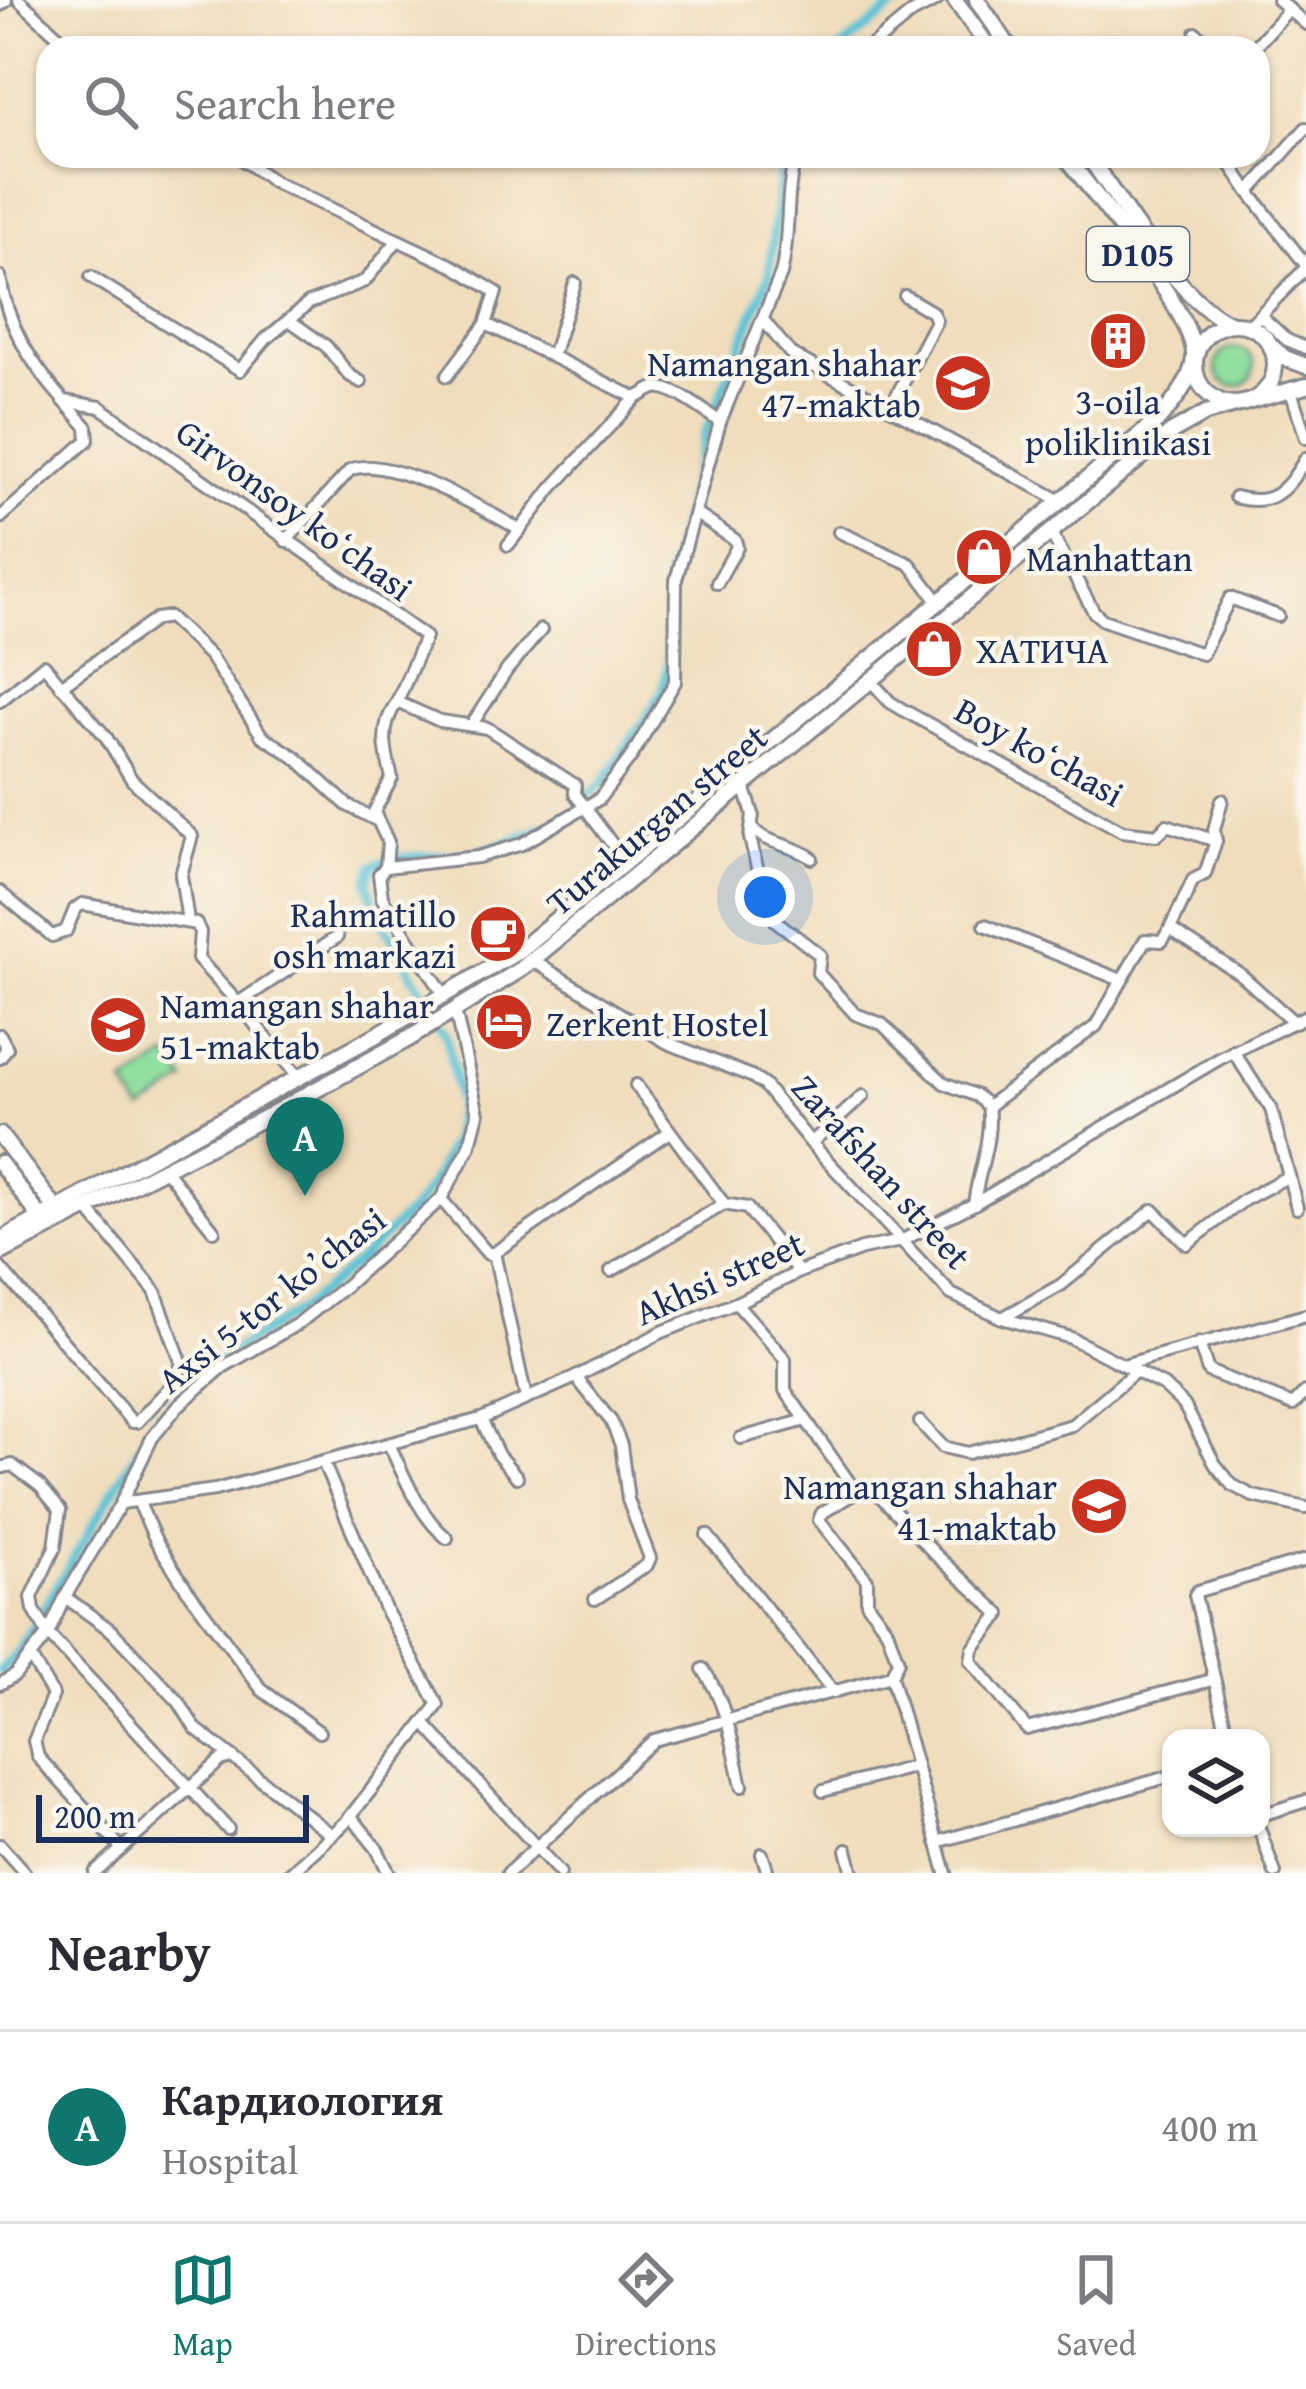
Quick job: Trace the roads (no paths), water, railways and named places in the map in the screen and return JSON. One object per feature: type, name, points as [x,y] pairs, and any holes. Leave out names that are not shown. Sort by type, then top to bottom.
[{"type":"main road","points":[[955,0],[980,36]]},
{"type":"main road","points":[[977,0],[1002,36]]},
{"type":"main road","name":"D105","points":[[1075,168],[1178,309],[1193,341],[1200,384],[1208,394],[1231,404],[1243,403]]},
{"type":"main road","name":"D105","points":[[1097,168],[1184,289],[1215,317],[1231,324]]},
{"type":"main road","points":[[1195,360],[1206,336],[1231,324],[1254,321],[1270,346],[1306,366]]},
{"type":"main road","points":[[1243,403],[1255,399],[1271,382],[1270,346]]},
{"type":"main road","name":"Turakurgan street","points":[[59,1213],[517,952],[1157,421],[1172,405],[1195,360]]},
{"type":"main road","name":"Turakurgan street","points":[[59,1213],[86,1207],[272,1114],[423,1030],[533,961],[1189,420],[1298,388]]},
{"type":"main road","points":[[0,1135],[59,1213],[0,1240]]},
{"type":"main road","points":[[0,1162],[44,1221]]},
{"type":"main road","points":[[0,1253],[44,1221]]},
{"type":"street","points":[[19,0],[58,36]]},
{"type":"street","points":[[884,36],[937,0]]},
{"type":"street","points":[[1278,0],[1306,23]]},
{"type":"street","points":[[1265,36],[1289,9]]},
{"type":"street","points":[[1196,33],[1199,36]]},
{"type":"street","points":[[1249,192],[1306,128]]},
{"type":"street","points":[[254,168],[496,292],[486,324],[447,376]]},
{"type":"street","points":[[386,867],[499,852],[522,844],[583,806],[616,778],[675,682],[675,590],[718,421],[764,320],[784,262],[793,168]]},
{"type":"street","points":[[1233,168],[1306,267],[1254,321],[1306,347]]},
{"type":"street","points":[[91,277],[240,370],[266,339],[310,304],[365,281],[397,241]]},
{"type":"street","points":[[0,277],[14,329],[38,370],[87,428],[88,440],[0,518]]},
{"type":"street","points":[[552,356],[575,283]]},
{"type":"street","points":[[890,406],[936,322],[932,311],[905,296]]},
{"type":"street","points":[[289,320],[326,346],[349,375],[361,382]]},
{"type":"street","points":[[764,320],[790,353],[1063,502]]},
{"type":"street","points":[[486,324],[636,398]]},
{"type":"street","points":[[508,545],[552,488],[636,398],[663,388],[718,421]]},
{"type":"street","points":[[1298,388],[1306,438]]},
{"type":"street","name":"Girvonsoy koʻchasi","points":[[64,401],[100,407],[425,638],[397,702]]},
{"type":"street","points":[[1235,497],[1255,502],[1275,496],[1306,458]]},
{"type":"street","points":[[286,541],[350,470],[366,464],[431,485],[520,530]]},
{"type":"street","points":[[695,513],[735,540],[737,547],[717,583]]},
{"type":"street","points":[[1050,531],[1094,612],[1103,620],[1202,654],[1230,598],[1278,616]]},
{"type":"street","points":[[839,532],[910,564],[939,602]]},
{"type":"street","points":[[61,686],[156,619],[169,617],[210,656],[262,736],[386,832],[389,853],[379,874],[382,898],[444,996]]},
{"type":"street","points":[[472,724],[507,670],[541,630]]},
{"type":"street","points":[[0,700],[43,664],[106,737],[143,792],[193,837],[181,875],[188,921]]},
{"type":"street","name":"Boy koʻchasi","points":[[870,680],[905,711],[1122,831],[1157,835],[1167,825],[1216,841]]},
{"type":"street","points":[[376,820],[374,812],[392,778],[385,754],[385,726],[397,702],[440,721],[472,724],[507,740],[575,785],[583,806],[626,862]]},
{"type":"street","points":[[744,786],[752,805],[750,838],[766,905],[776,921],[820,955],[817,970],[855,1014],[889,1028],[944,1083],[977,1096],[988,1106],[989,1140],[979,1163],[974,1204]]},
{"type":"street","points":[[988,1106],[1096,1026],[1145,940],[1162,941],[1193,880],[1205,874],[1222,800]]},
{"type":"street","points":[[753,828],[760,837],[788,843],[812,858]]},
{"type":"street","points":[[0,892],[52,936],[66,932],[74,909],[82,904],[188,921],[200,928],[198,959],[298,1077]]},
{"type":"street","points":[[985,925],[1121,980]]},
{"type":"street","points":[[1170,929],[1300,1020]]},
{"type":"street","points":[[238,1003],[337,937]]},
{"type":"street","name":"Zarafshan street","points":[[517,952],[666,1042],[752,1076],[951,1294],[1001,1318],[1071,1338],[1165,1386],[1184,1405],[1215,1464],[1232,1484],[1253,1496],[1306,1508]]},
{"type":"street","name":"Аxsi 5-tor koʼchasi","points":[[0,1684],[31,1658],[122,1503],[152,1438],[178,1406],[223,1367],[299,1322],[344,1288],[441,1199],[469,1148],[478,1114],[455,1010]]},
{"type":"street","name":"Akhsi street","points":[[122,1503],[215,1490],[481,1420],[799,1272],[862,1249],[901,1241],[974,1204],[1233,1052],[1300,1020]]},
{"type":"street","points":[[0,1035],[7,1048],[0,1058]]},
{"type":"street","points":[[1233,1052],[1271,1109],[1297,1208]]},
{"type":"street","points":[[636,1085],[724,1204]]},
{"type":"street","points":[[811,1143],[863,1096]]},
{"type":"street","points":[[441,1199],[476,1242],[488,1254],[494,1253],[669,1132]]},
{"type":"street","points":[[164,1168],[214,1231]]},
{"type":"street","points":[[1001,1318],[1061,1285],[1153,1210],[1187,1244],[1244,1200],[1289,1176]]},
{"type":"street","points":[[611,1271],[724,1204],[747,1208],[799,1272]]},
{"type":"street","points":[[0,1268],[132,1422],[137,1422],[174,1383],[182,1364],[155,1291],[86,1207]]},
{"type":"street","points":[[494,1253],[526,1398]]},
{"type":"street","points":[[736,1303],[785,1359],[782,1384],[856,1492]]},
{"type":"street","points":[[1123,1365],[1306,1315]]},
{"type":"street","points":[[1199,1343],[1208,1371],[1293,1405],[1306,1393]]},
{"type":"street","points":[[920,1422],[943,1447],[968,1453],[1072,1426],[1136,1371]]},
{"type":"street","points":[[576,1377],[611,1421],[621,1445],[628,1500],[650,1558],[595,1599]]},
{"type":"street","points":[[481,1420],[498,1455],[517,1478]]},
{"type":"street","points":[[740,1438],[806,1420]]},
{"type":"street","points":[[391,1446],[406,1479],[447,1538]]},
{"type":"street","points":[[290,1873],[351,1816],[436,1710],[436,1698],[385,1609],[324,1464]]},
{"type":"street","points":[[0,1468],[12,1465],[40,1486],[60,1510],[56,1547],[32,1597],[46,1631],[228,1829]]},
{"type":"street","points":[[946,1873],[891,1676],[898,1661],[887,1630],[867,1603],[867,1580],[819,1520],[822,1513],[870,1487],[1000,1614],[973,1648],[970,1661],[1027,1729],[1212,1680]]},
{"type":"street","points":[[139,1503],[186,1588],[262,1690],[319,1732]]},
{"type":"street","points":[[707,1535],[834,1692]]},
{"type":"street","points":[[1226,1729],[1193,1601],[1198,1591],[1306,1560]]},
{"type":"street","points":[[65,1597],[112,1631],[178,1702],[195,1728],[332,1835]]},
{"type":"street","points":[[31,1658],[53,1690],[34,1741],[38,1757],[122,1849]]},
{"type":"street","points":[[703,1669],[727,1721],[742,1786]]},
{"type":"street","points":[[508,1873],[654,1740],[891,1676]]},
{"type":"street","points":[[424,1723],[560,1873]]},
{"type":"street","points":[[95,1873],[221,1760],[232,1757]]},
{"type":"street","points":[[823,1791],[916,1766]]},
{"type":"street","points":[[938,1842],[1162,1779]]},
{"type":"street","points":[[1270,1812],[1306,1801]]},
{"type":"street","points":[[351,1816],[389,1873]]},
{"type":"street","points":[[1262,1837],[1275,1873]]},
{"type":"street","points":[[0,1845],[25,1873]]},
{"type":"street","points":[[847,1850],[853,1873]]},
{"type":"street","points":[[762,1854],[768,1873]]},
{"type":"waterway","points":[[857,36],[903,0]]},
{"type":"waterway","points":[[577,807],[604,782],[662,693],[669,661],[668,578],[703,439],[769,276],[781,168]]},
{"type":"waterway","points":[[0,1671],[17,1654],[157,1417],[215,1362],[300,1310],[360,1259],[415,1207],[454,1138],[459,1104],[446,1033],[377,912],[368,882],[373,866],[408,857],[479,851],[542,827]]},
{"type":"place","name":"3-oila poliklinikasi","points":[[1118,341]]},
{"type":"place","name":"Namangan shahar 47-maktab","points":[[963,383]]},
{"type":"place","name":"Manhattan","points":[[984,557]]},
{"type":"place","name":"ХАТИЧА","points":[[934,649]]},
{"type":"place","name":"Rahmatillo osh markazi","points":[[498,934]]},
{"type":"place","name":"Zerkent Hostel","points":[[504,1022]]},
{"type":"place","name":"Namangan shahar 51-maktab","points":[[118,1025]]},
{"type":"place","name":"Кардиология","points":[[305,1196]]},
{"type":"place","name":"Namangan shahar 41-maktab","points":[[1099,1506]]}]
